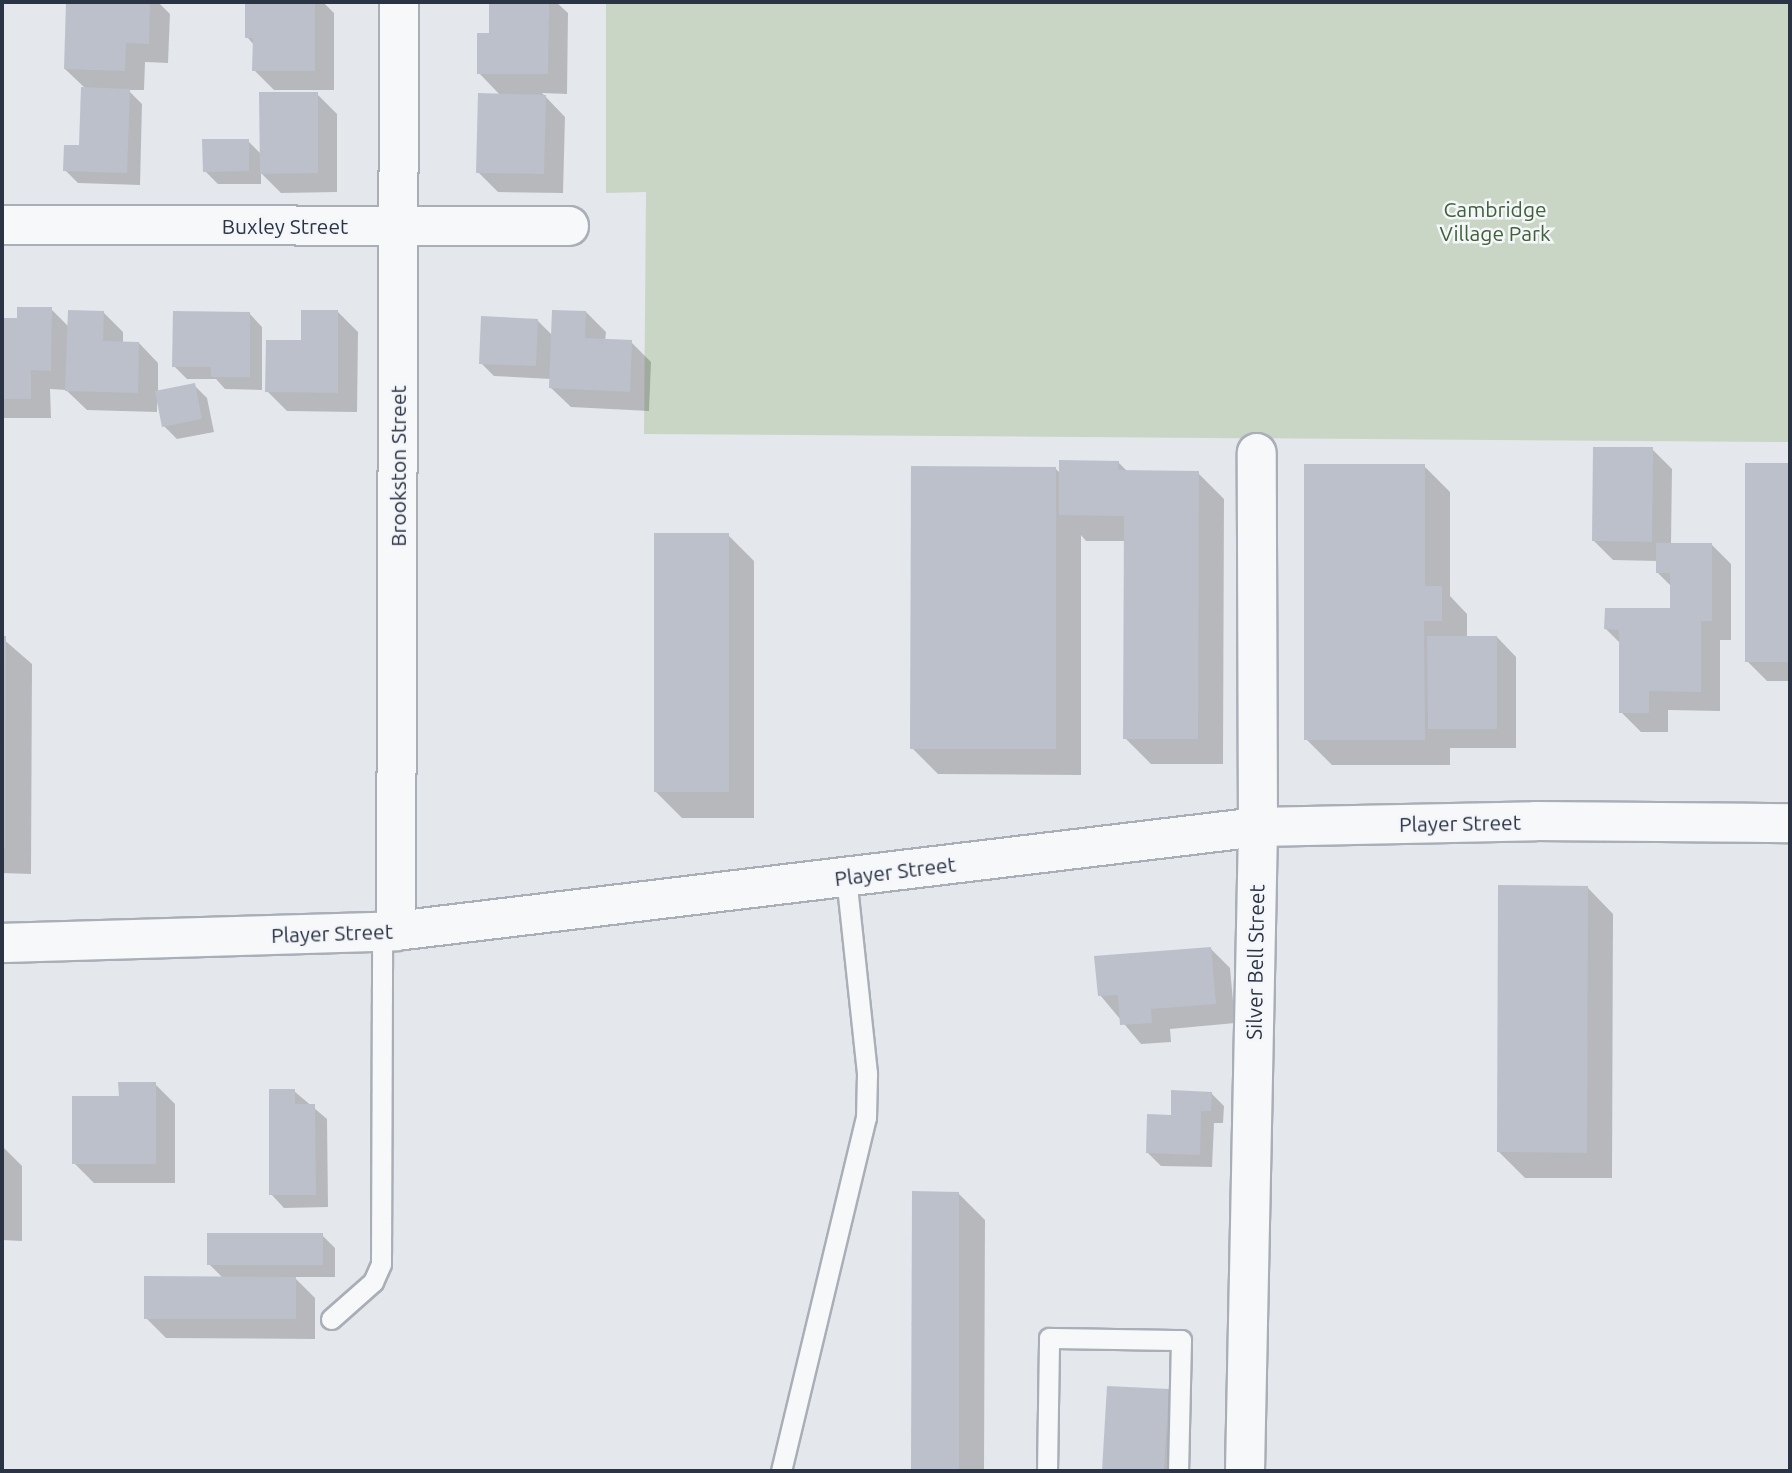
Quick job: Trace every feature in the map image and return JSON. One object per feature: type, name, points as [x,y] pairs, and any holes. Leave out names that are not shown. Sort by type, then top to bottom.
[{"type":"street","name":"Brookston Street","points":[[389,931],[400,2]]},
{"type":"street","name":"Buxley Street","points":[[2,225],[569,226]]},
{"type":"street","name":"Silver Bell Street","points":[[1245,1471],[1258,827],[1257,453]]},
{"type":"street","name":"Player Street","points":[[2,943],[389,931],[1258,827],[1536,821],[1790,823]]},
{"type":"lane","points":[[782,1471],[866,1118],[867,1073],[846,877]]},
{"type":"lane","points":[[331,1319],[373,1282],[382,1264],[389,931]]},
{"type":"lane","points":[[1047,1471],[1049,1338],[1181,1340],[1178,1471]]},
{"type":"green space","name":"Cambridge Village Park","points":[[606,2],[1790,2],[1790,442],[644,434],[646,192],[606,193]]},
{"type":"building","points":[[66,2],[150,2],[149,44],[126,43],[125,71],[64,69]]},
{"type":"building","points":[[245,2],[315,2],[315,71],[252,71],[253,38],[245,38]]},
{"type":"building","points":[[489,2],[549,2],[548,74],[477,74],[477,33],[489,33]]},
{"type":"building","points":[[81,87],[130,89],[127,173],[63,171],[64,145],[79,145]]},
{"type":"building","points":[[259,92],[318,92],[318,173],[260,174]]},
{"type":"building","points":[[478,93],[546,95],[544,174],[476,173]]},
{"type":"building","points":[[202,139],[249,139],[249,171],[203,172]]},
{"type":"building","points":[[17,307],[52,307],[51,371],[31,370],[31,399],[2,399],[2,318],[17,318]]},
{"type":"building","points":[[68,310],[104,311],[103,341],[139,342],[138,393],[65,391]]},
{"type":"building","points":[[301,310],[338,310],[338,393],[265,392],[266,340],[301,340]]},
{"type":"building","points":[[552,310],[586,311],[585,338],[632,340],[630,392],[549,388]]},
{"type":"building","points":[[173,311],[250,312],[250,377],[211,377],[211,367],[172,367]]},
{"type":"building","points":[[481,316],[538,319],[536,366],[479,364]]},
{"type":"building","points":[[195,383],[202,419],[162,427],[155,391]]},
{"type":"building","points":[[1593,447],[1653,447],[1652,542],[1592,541]]},
{"type":"building","points":[[1059,460],[1119,461],[1118,470],[1199,471],[1198,739],[1123,739],[1124,516],[1059,515]]},
{"type":"building","points":[[1745,463],[1790,463],[1790,662],[1745,662]]},
{"type":"building","points":[[1304,464],[1425,464],[1425,586],[1442,586],[1442,621],[1424,621],[1425,740],[1304,740]]},
{"type":"building","points":[[911,466],[1056,467],[1056,749],[910,749]]},
{"type":"building","points":[[654,533],[729,533],[729,792],[654,792]]},
{"type":"building","points":[[1656,543],[1712,543],[1712,621],[1701,621],[1701,692],[1649,691],[1649,713],[1619,713],[1619,630],[1604,629],[1605,608],[1670,608],[1670,573],[1656,573]]},
{"type":"building","points":[[2,636],[6,636],[5,848],[2,848]]},
{"type":"building","points":[[1427,636],[1497,636],[1497,729],[1428,729]]},
{"type":"building","points":[[1498,885],[1588,886],[1587,1153],[1497,1152]]},
{"type":"building","points":[[1211,947],[1216,1004],[1151,1009],[1152,1023],[1120,1025],[1118,995],[1098,996],[1094,956]]},
{"type":"building","points":[[118,1082],[156,1082],[156,1164],[72,1164],[72,1096],[119,1096]]},
{"type":"building","points":[[269,1089],[295,1089],[295,1104],[315,1104],[316,1195],[269,1195]]},
{"type":"building","points":[[1171,1090],[1212,1092],[1211,1111],[1201,1111],[1200,1155],[1146,1153],[1147,1114],[1171,1115]]},
{"type":"building","points":[[912,1191],[959,1192],[959,1471],[911,1471]]},
{"type":"building","points":[[207,1233],[323,1233],[323,1265],[207,1265]]},
{"type":"building","points":[[144,1276],[296,1277],[296,1319],[144,1319]]},
{"type":"building","points":[[1107,1386],[1169,1389],[1164,1471],[1102,1471]]}]
